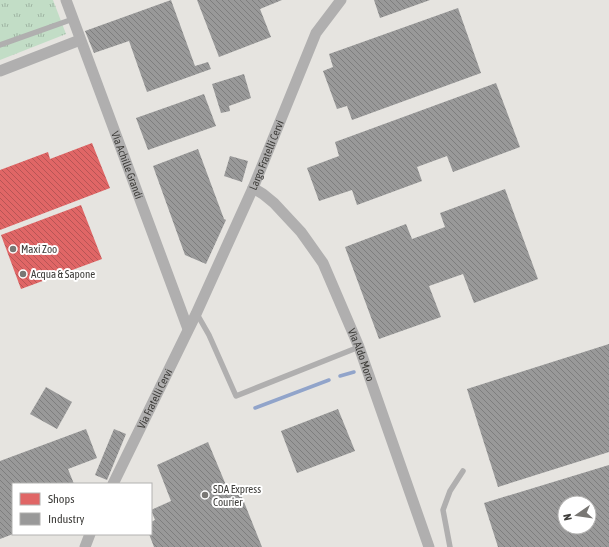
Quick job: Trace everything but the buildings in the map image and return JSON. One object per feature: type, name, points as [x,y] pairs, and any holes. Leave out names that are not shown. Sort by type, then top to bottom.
[{"type":"street","name":"Via Achille Grandi","points":[[66,0],[188,329]]},
{"type":"street","name":"Largo Fratelli Cervi","points":[[196,314],[253,188],[316,33],[341,0]]},
{"type":"street","points":[[0,71],[80,40]]},
{"type":"street","name":"Via Aldo Moro","points":[[253,188],[263,194],[274,204],[301,232],[323,263],[359,348],[429,547]]},
{"type":"street","name":"Via Fratelli Cervi","points":[[113,483],[196,314]]},
{"type":"street","points":[[85,547],[90,535]]},
{"type":"lane","points":[[0,45],[73,19]]},
{"type":"lane","points":[[196,314],[209,335],[236,396],[359,348]]},
{"type":"lane","points":[[450,547],[443,510],[450,491],[463,471]]},
{"type":"green space","points":[[0,0],[53,0],[66,34],[0,60]]},
{"type":"waterway","points":[[340,376],[354,372]]},
{"type":"waterway","points":[[255,408],[329,380]]},
{"type":"place","name":"Maxi Zoo","points":[[13,249]]},
{"type":"place","name":"Acqua & Sapone","points":[[23,274]]},
{"type":"place","name":"SDA Express Courier","points":[[205,495]]}]
